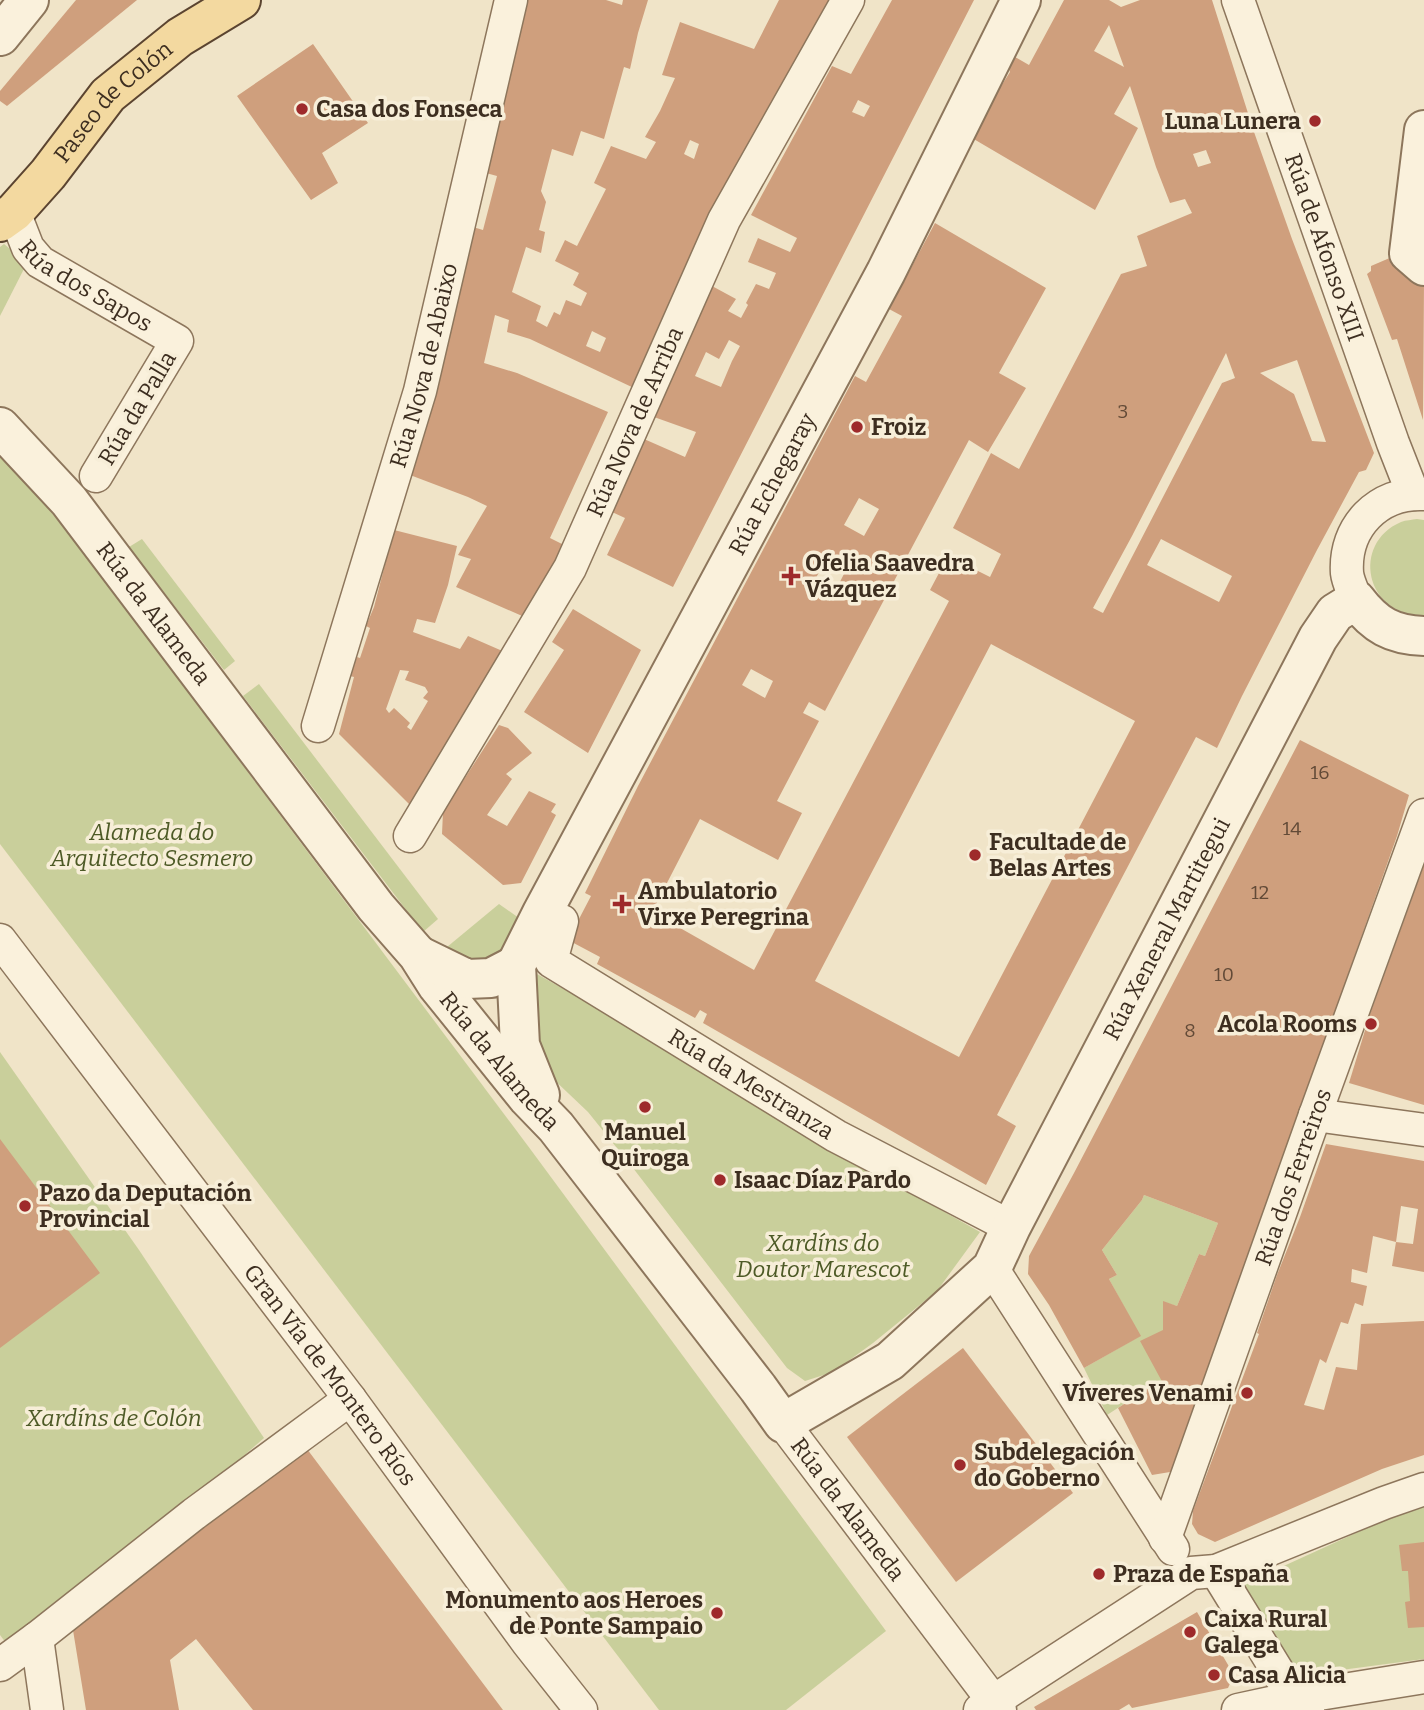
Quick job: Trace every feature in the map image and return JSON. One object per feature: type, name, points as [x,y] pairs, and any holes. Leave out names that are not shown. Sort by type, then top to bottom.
[{"type":"main road","name":"Paseo de Colón","points":[[7,217],[48,174],[108,95],[180,37],[241,0]]},
{"type":"street","points":[[0,36],[29,0]]},
{"type":"street","name":"Rúa Nova de Abaixo","points":[[318,726],[420,391],[511,0]]},
{"type":"street","name":"Rúa Nova de Arriba","points":[[410,836],[569,568],[724,220],[848,0]]},
{"type":"street","name":"Rúa Echegaray","points":[[556,1127],[520,1045],[516,965],[886,272],[1021,0]]},
{"type":"street","name":"Rúa de Afonso XIII","points":[[1238,0],[1393,443],[1418,494]]},
{"type":"street","points":[[1424,130],[1409,253],[1424,266]]},
{"type":"street","name":"Rúa dos Sapos","points":[[7,217],[40,262],[177,341]]},
{"type":"street","name":"Rúa da Palla","points":[[96,476],[177,341]]},
{"type":"street","name":"Rúa da Alameda","points":[[0,427],[69,501],[376,907],[418,956],[437,985],[528,1098],[556,1127],[758,1388],[992,1707]]},
{"type":"street","points":[[1418,494],[1390,499],[1370,512],[1355,531],[1347,553],[1347,577],[1356,600],[1382,627],[1404,635],[1424,636]]},
{"type":"street","name":"Rúa Xeneral Martitegui","points":[[992,1268],[1318,638],[1335,613],[1356,600]]},
{"type":"street","name":"Rúa dos Ferreiros","points":[[1165,1538],[1424,815]]},
{"type":"street","name":"Rúa da Mestranza","points":[[542,913],[562,921],[551,961],[836,1136],[1011,1227]]},
{"type":"street","name":"Gran Vía de Montero Ríos","points":[[0,940],[350,1399],[528,1643],[581,1710]]},
{"type":"street","points":[[418,956],[467,979],[491,978],[516,965]]},
{"type":"street","points":[[1315,1115],[1424,1130]]},
{"type":"street","points":[[783,1423],[890,1361],[992,1268],[1165,1538],[1204,1572],[1302,1704]]},
{"type":"street","points":[[0,1665],[194,1514],[350,1399]]},
{"type":"street","points":[[992,1707],[1204,1572],[1424,1489]]},
{"type":"street","points":[[37,1638],[47,1710]]},
{"type":"street","points":[[1238,1710],[1302,1704],[1424,1677]]},
{"type":"green space","points":[[4,244],[27,263],[0,316],[0,247]]},
{"type":"green space","name":"Alameda do Arquitecto Sesmero","points":[[0,450],[71,536],[528,1146],[886,1631],[786,1710],[659,1710],[0,844]]},
{"type":"green space","points":[[1424,520],[1424,615],[1404,612],[1389,604],[1378,592],[1372,578],[1371,562],[1375,546],[1385,532],[1401,522]]},
{"type":"green space","points":[[142,539],[235,661],[224,670],[129,547]]},
{"type":"green space","points":[[259,684],[438,919],[423,932],[243,696]]},
{"type":"green space","points":[[499,904],[519,918],[502,951],[480,963],[441,952]]},
{"type":"green space","name":"Xardíns do Doutor Marescot","points":[[537,974],[638,1031],[829,1147],[980,1232],[937,1291],[833,1372],[805,1381],[787,1368],[588,1112],[548,1074],[534,1038],[532,1009]]},
{"type":"green space","name":"Xardíns de Colón","points":[[0,1052],[139,1250],[264,1438],[37,1638],[9,1647],[0,1635]]},
{"type":"green space","points":[[1144,1195],[1218,1223],[1205,1256],[1199,1254],[1177,1306],[1163,1302],[1163,1330],[1171,1398],[1150,1387],[1107,1415],[1084,1368],[1140,1336],[1109,1279],[1117,1275],[1102,1250]]},
{"type":"green space","points":[[1424,1506],[1424,1659],[1296,1676],[1240,1586],[1391,1517]]},
{"type":"building","points":[[76,0],[137,0],[7,106],[0,101],[0,91]]},
{"type":"building","points":[[528,0],[606,0],[622,5],[623,0],[648,0],[630,69],[624,67],[604,139],[581,131],[573,156],[552,149],[541,191],[546,202],[539,230],[545,232],[541,253],[526,247],[512,292],[541,306],[536,321],[547,327],[554,312],[560,315],[566,300],[581,306],[587,293],[573,285],[579,273],[555,261],[565,240],[577,246],[606,189],[594,183],[611,146],[646,159],[656,142],[645,137],[675,78],[662,75],[680,22],[754,49],[779,0],[836,0],[636,389],[530,339],[507,332],[509,320],[495,315],[484,363],[517,373],[608,412],[550,538],[566,546],[529,619],[456,587],[471,559],[458,555],[487,506],[410,475],[473,227],[483,230],[497,176],[486,173]],"holes":[[[690,140],[699,144],[694,159],[684,154]],[[592,331],[606,338],[600,352],[586,346]]]},
{"type":"building","points":[[892,0],[974,0],[673,587],[607,555],[625,518],[612,512],[644,439],[685,457],[696,432],[654,417],[712,286],[736,299],[728,311],[741,318],[756,284],[769,289],[776,273],[748,262],[758,238],[790,252],[797,238],[751,215],[832,66],[851,74]],"holes":[[[858,100],[870,106],[864,117],[852,112]],[[729,340],[740,346],[721,387],[695,376],[706,352],[719,359]]]},
{"type":"building","points":[[1064,0],[1109,0],[1121,7],[1140,0],[1212,0],[1292,239],[1374,453],[1366,470],[1359,472],[1317,550],[1217,748],[1196,737],[997,1115],[1016,1126],[986,1185],[703,1023],[707,1014],[700,1010],[695,1018],[597,964],[600,957],[568,940],[591,896],[585,893],[638,786],[855,376],[866,382],[902,316],[889,309],[935,223],[1046,288],[999,373],[1026,388],[988,452],[969,440],[825,711],[809,702],[803,713],[819,721],[777,801],[802,813],[778,860],[700,819],[652,912],[754,970],[949,601],[930,590],[948,556],[990,577],[1001,554],[953,528],[991,453],[1019,469],[1121,274],[1147,266],[1137,236],[1192,213],[1185,199],[1170,203],[1130,86],[1114,114],[1138,128],[1095,210],[972,138],[1010,72],[1015,57],[1029,65]],"holes":[[[1109,25],[1120,56],[1124,67],[1094,51]],[[1206,150],[1211,163],[1198,167],[1193,154]],[[1226,353],[1235,378],[1222,383],[1103,613],[1093,608],[1132,536]],[[1297,360],[1326,442],[1312,441],[1294,394],[1260,373]],[[859,498],[879,509],[864,536],[844,525]],[[1161,539],[1232,576],[1219,602],[1147,565]],[[825,561],[845,572],[830,601],[810,589]],[[991,644],[1135,721],[959,1057],[815,981]],[[751,669],[773,681],[765,698],[742,685]]]},
{"type":"building","name":"Casa dos Fonseca","points":[[313,44],[368,123],[322,153],[338,183],[311,200],[237,96]]},
{"type":"building","points":[[1399,254],[1424,282],[1423,420],[1397,339],[1392,340],[1367,274],[1371,271],[1371,266]]},
{"type":"building","points":[[394,530],[457,546],[435,623],[417,619],[413,632],[460,649],[468,636],[507,653],[417,802],[410,805],[339,734],[354,677],[350,676],[357,657],[360,658],[370,628],[366,626],[374,607]],"holes":[[[400,670],[409,671],[405,680],[425,687],[428,692],[423,698],[428,701],[411,730],[407,727],[410,723],[394,708],[389,713],[386,709]]]},
{"type":"building","points":[[573,609],[641,650],[588,753],[524,712],[564,650],[552,642]]},
{"type":"building","points":[[499,725],[508,728],[532,753],[506,774],[512,779],[487,815],[507,826],[529,791],[556,804],[551,812],[556,815],[521,883],[503,885],[442,834],[443,812]]},
{"type":"building","points":[[1300,740],[1409,795],[1176,1471],[1152,1475],[1118,1408],[1150,1387],[1171,1398],[1140,1341],[1163,1330],[1163,1301],[1177,1306],[1199,1254],[1205,1256],[1218,1223],[1144,1195],[1102,1250],[1117,1275],[1109,1279],[1141,1336],[1084,1368],[1049,1305],[1028,1274],[1029,1256]]},
{"type":"building","points":[[1424,865],[1424,1105],[1349,1083],[1370,1014]]},
{"type":"building","name":"Pazo da Deputación Provincial","points":[[0,1139],[100,1273],[0,1348]]},
{"type":"building","points":[[1326,1144],[1424,1161],[1424,1272],[1392,1266],[1396,1242],[1373,1236],[1367,1273],[1352,1269],[1351,1282],[1367,1286],[1363,1306],[1355,1303],[1348,1324],[1341,1322],[1326,1363],[1320,1359],[1304,1405],[1324,1410],[1336,1367],[1357,1370],[1361,1324],[1424,1321],[1424,1455],[1382,1469],[1215,1542],[1198,1534],[1192,1524],[1193,1511]],"holes":[[[1401,1206],[1418,1209],[1413,1244],[1396,1242]]]},
{"type":"building","name":"Subdelegación do Goberno","points":[[963,1348],[1073,1493],[956,1582],[847,1437]]},
{"type":"building","points":[[307,1449],[503,1710],[253,1710],[196,1639],[170,1660],[179,1710],[86,1710],[72,1624]]},
{"type":"building","points":[[1424,1542],[1424,1627],[1408,1628],[1405,1602],[1410,1601],[1408,1571],[1402,1571],[1399,1545]]},
{"type":"building","points":[[1197,1612],[1234,1675],[1228,1688],[1132,1708],[1129,1704],[1119,1710],[1036,1710],[1034,1707]]},
{"type":"place","name":"Casa dos Fonseca","points":[[302,109]]},
{"type":"place","name":"Luna Lunera","points":[[1315,121]]},
{"type":"place","name":"Froiz","points":[[857,427]]},
{"type":"place","name":"Ofelia Saavedra Vázquez","points":[[791,576]]},
{"type":"place","name":"Facultade de Belas Artes","points":[[975,855]]},
{"type":"place","name":"Ambulatorio Virxe Peregrina","points":[[622,904]]},
{"type":"place","name":"Acola Rooms","points":[[1371,1024]]},
{"type":"place","name":"Manuel Quiroga","points":[[645,1107]]},
{"type":"place","name":"Isaac Díaz Pardo","points":[[720,1180]]},
{"type":"place","name":"Pazo da Deputación Provincial","points":[[25,1206]]},
{"type":"place","name":"Víveres Venami","points":[[1247,1393]]},
{"type":"place","name":"Subdelegación do Goberno","points":[[960,1465]]},
{"type":"place","name":"Praza de España","points":[[1099,1574]]},
{"type":"place","name":"Monumento aos Heroes de Ponte Sampaio","points":[[717,1613]]},
{"type":"place","name":"Caixa Rural Galega","points":[[1190,1632]]},
{"type":"place","name":"Casa Alicia","points":[[1214,1675]]}]
